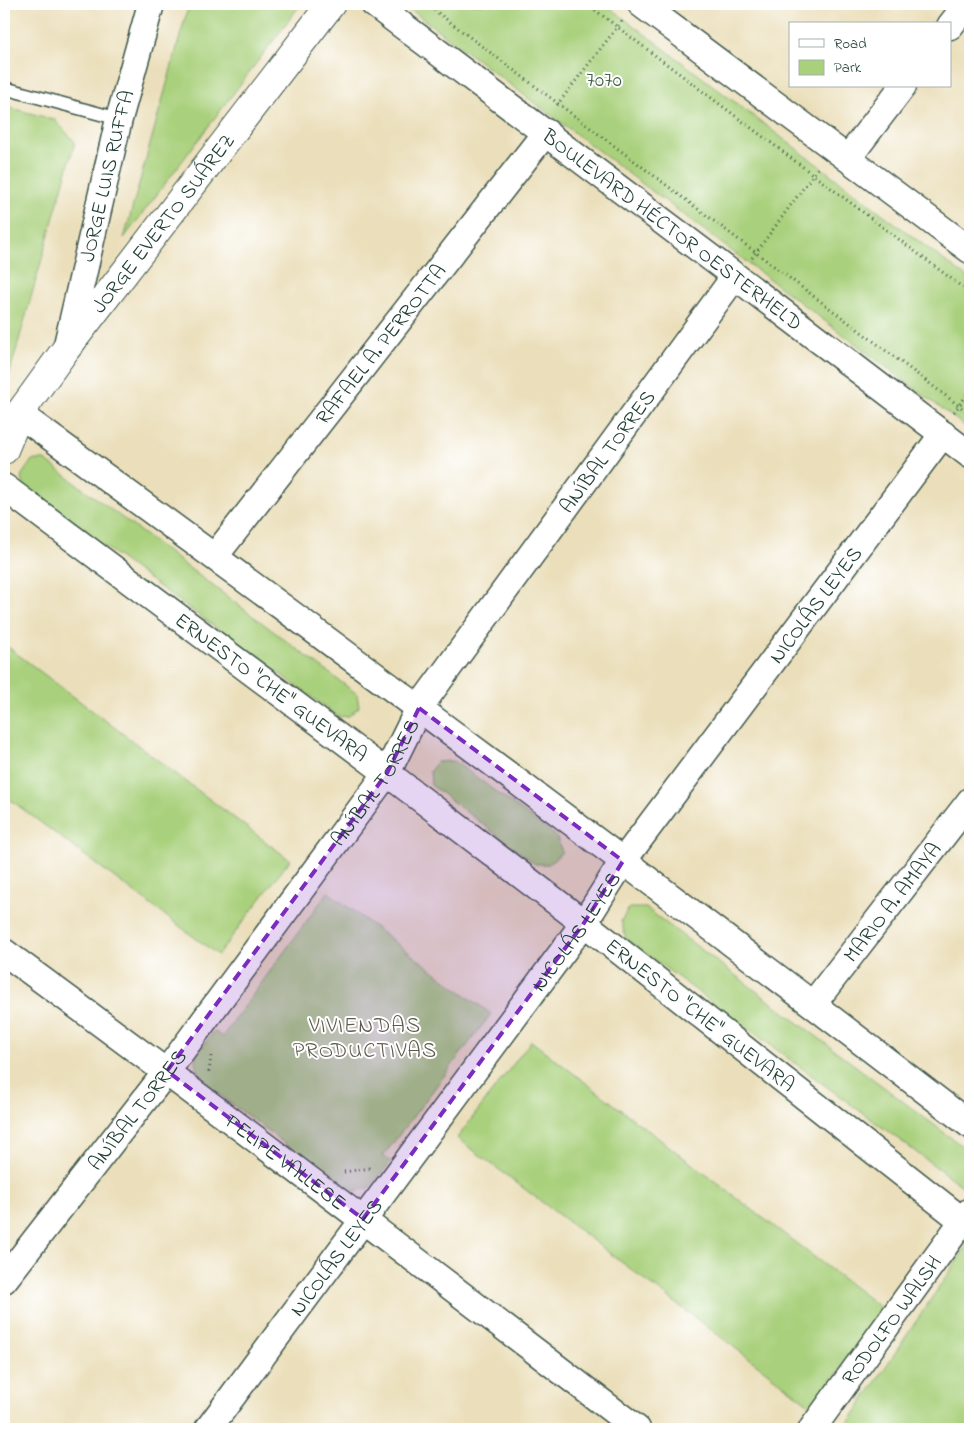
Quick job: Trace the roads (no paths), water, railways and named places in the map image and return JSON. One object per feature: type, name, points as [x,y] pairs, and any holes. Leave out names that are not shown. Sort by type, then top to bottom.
[{"type":"street","name":"JORGE LUIS RUFFA","points":[[66,349],[119,119],[151,4]]},
{"type":"street","name":"JORGE EVERTO SUÁREZ","points":[[4,450],[19,414],[66,349],[332,4]]},
{"type":"street","name":"BOULEVARD HÉCTOR OESTERHELD","points":[[374,4],[550,120],[947,425],[970,455]]},
{"type":"street","points":[[952,23],[967,4]]},
{"type":"street","points":[[633,11],[848,158],[970,250]]},
{"type":"street","points":[[848,158],[901,88]]},
{"type":"street","name":"RAFAEL A. PERROTTA","points":[[214,556],[550,120]]},
{"type":"street","name":"ANÍBAL TORRES","points":[[6,1273],[167,1071],[387,773],[419,708],[742,269]]},
{"type":"street","points":[[19,414],[419,708],[813,1004],[970,1125]]},
{"type":"street","name":"NICOLÁS LEYES","points":[[214,1427],[363,1219],[584,923],[623,861],[947,425]]},
{"type":"street","name":"ERNESTO \"CHE\" GUEVARA","points":[[4,487],[387,773],[967,1216]]},
{"type":"street","name":"MARIO A. AMAYA","points":[[813,1004],[970,801]]},
{"type":"street","name":"FELIPE VALLESE","points":[[4,952],[167,1071],[637,1429]]},
{"type":"street","name":"RODOLFO WALSH","points":[[812,1429],[967,1216]]},
{"type":"lane","points":[[4,88],[119,119]]},
{"type":"district","name":"VIVIENDAS PRODUCTIVAS","points":[[365,1036]]},
{"type":"park label","name":"7070","points":[[604,79]]}]
